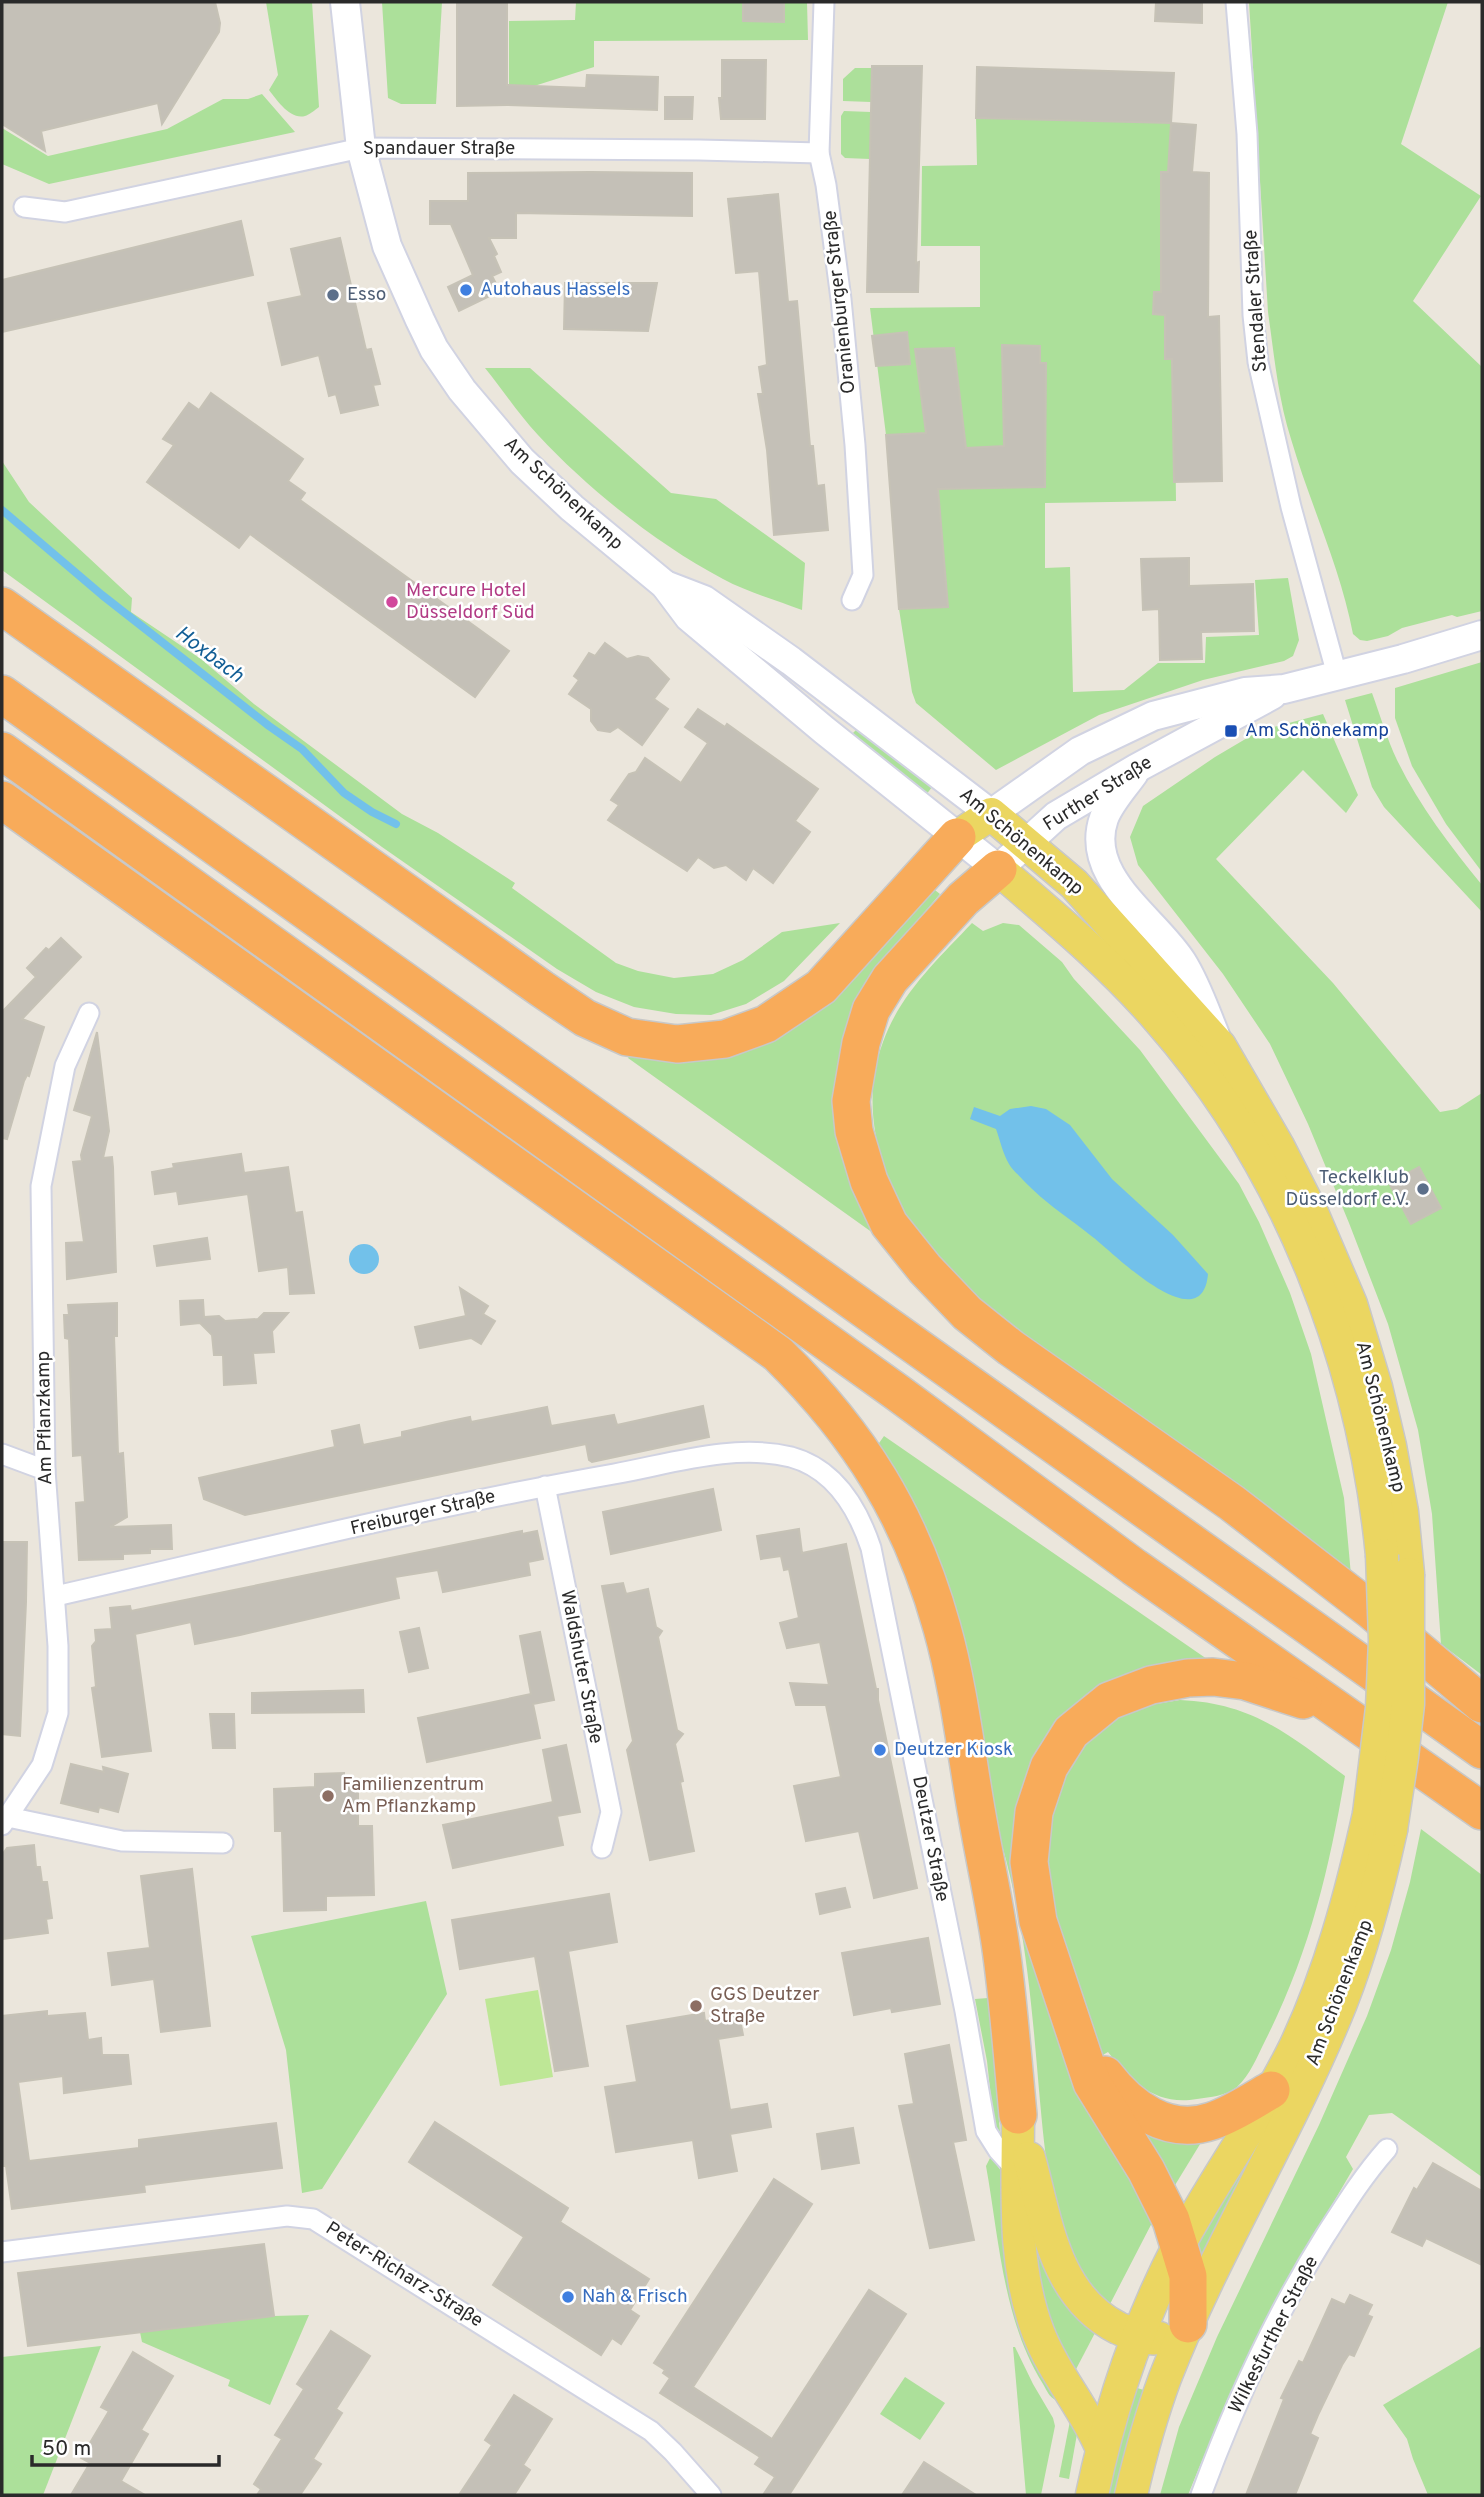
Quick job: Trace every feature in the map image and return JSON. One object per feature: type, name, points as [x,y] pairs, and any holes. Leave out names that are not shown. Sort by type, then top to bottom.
[{"type":"highway","points":[[6,608],[542,989],[585,1017],[627,1037],[677,1044],[710,1041],[726,1039],[766,1024],[821,987],[957,837]]},
{"type":"highway","points":[[2,694],[1482,1749]]},
{"type":"highway","points":[[2,751],[898,1393],[1134,1567],[1482,1811]]},
{"type":"highway","points":[[2,800],[778,1354],[836,1415],[871,1464],[899,1513],[922,1568],[942,1628],[1002,1954],[1002,2123]]},
{"type":"highway","points":[[998,869],[963,900],[890,979],[872,1010],[861,1042],[852,1101],[854,1130],[869,1181],[889,1224],[925,1269],[967,1313],[1011,1349],[1232,1503],[1372,1611],[1482,1704]]},
{"type":"highway","points":[[778,1354],[898,1393]]},
{"type":"highway","points":[[1188,2324],[1188,2276],[1171,2220],[1146,2171],[1092,2083],[1038,1921],[1029,1863],[1034,1812],[1049,1768],[1071,1732],[1110,1701],[1151,1685],[1188,1678],[1213,1677],[1245,1681],[1343,1715]]},
{"type":"highway","points":[[1073,2027],[1119,2094],[1140,2111],[1163,2120],[1194,2125],[1211,2121],[1271,2090]]},
{"type":"main road","name":"Am Schönenkamp","points":[[345,2],[361,148],[387,246],[419,320],[461,390],[522,461],[572,508],[665,585],[689,617],[1091,947],[1138,996],[1207,1080],[1247,1138],[1287,1213],[1318,1288],[1351,1382],[1377,1504],[1382,1555],[1385,1640],[1380,1822],[1371,1912],[1340,2003],[1318,2055],[1188,2324],[1165,2379],[1143,2445],[1131,2495]]},
{"type":"main road","name":"Am Schönenkamp","points":[[665,585],[704,600],[792,661],[1006,827],[1074,884],[1220,1046],[1278,1146],[1313,1215],[1351,1304],[1390,1446],[1402,1513],[1408,1574],[1408,1704],[1402,1758],[1348,1902],[1333,1954],[1299,2038],[1179,2245],[1125,2370],[1102,2449]]},
{"type":"main road","name":"Further Straße","points":[[998,869],[1006,827],[1026,790],[1080,751],[1153,716],[1245,692],[1284,689],[1403,660],[1482,635]]},
{"type":"main road","name":"Further Straße","points":[[957,837],[1056,816],[1137,768],[1284,689]]},
{"type":"main road","points":[[1137,768],[1104,817],[1101,846],[1105,862],[1116,886],[1182,961],[1220,1046]]},
{"type":"main road","points":[[1002,2123],[1028,2182],[1056,2259],[1082,2300],[1095,2313],[1138,2337],[1165,2337],[1188,2324]]},
{"type":"main road","points":[[1028,2182],[1020,2253],[1024,2283],[1038,2334],[1094,2429],[1102,2449],[1092,2495]]},
{"type":"street","name":"Oranienburger Straße","points":[[824,2],[820,153],[839,284],[855,445],[863,575],[852,600]]},
{"type":"street","name":"Stendaler Straße","points":[[1236,2],[1247,134],[1253,315],[1258,362],[1291,507],[1337,675]]},
{"type":"street","name":"Spandauer Straße","points":[[24,207],[65,212],[361,148],[671,149],[820,153]]},
{"type":"street","name":"Am Pflanzkamp","points":[[89,1013],[65,1066],[41,1186],[45,1470],[56,1596],[58,1713],[42,1765],[5,1821],[122,1841],[223,1843]]},
{"type":"street","points":[[2,1454],[45,1470]]},
{"type":"street","name":"Freiburger Straße","points":[[56,1596],[545,1486],[727,1454],[769,1454],[793,1458]]},
{"type":"street","name":"Deutzer Straße","points":[[793,1458],[813,1466],[831,1479],[850,1500],[863,1523],[871,1548],[965,2011],[1002,2123]]},
{"type":"street","name":"Waldshuter Straße","points":[[545,1486],[611,1812],[603,1848]]},
{"type":"street","name":"Wilkesfurther Straße","points":[[1201,2495],[1238,2400],[1297,2282],[1364,2175],[1387,2149]]},
{"type":"street","name":"Peter-Richarz-Straße","points":[[2,2252],[287,2216],[313,2218],[650,2431],[673,2452],[711,2495]]},
{"type":"green space","points":[[266,2],[312,2],[319,107],[307,115],[299,116],[289,112],[269,90],[278,75]]},
{"type":"green space","points":[[382,2],[442,2],[436,104],[401,104],[388,98]]},
{"type":"green space","points":[[576,2],[807,2],[808,40],[594,41],[594,67],[509,94],[509,21],[575,20]]},
{"type":"green space","points":[[1249,2],[1448,2],[1401,144],[1481,196],[1413,301],[1482,367],[1482,611],[1457,617],[1452,615],[1402,628],[1388,636],[1367,641],[1360,640],[1353,634],[1333,560],[1291,439],[1277,376],[1268,312]]},
{"type":"green space","points":[[855,68],[872,68],[871,102],[843,101],[843,79]]},
{"type":"green space","points":[[262,94],[295,132],[49,184],[2,164],[2,128],[48,156],[167,129],[223,99],[248,99]]},
{"type":"green space","points":[[844,111],[871,112],[870,159],[845,158],[841,154],[841,116]]},
{"type":"green space","points":[[976,118],[1171,123],[1176,501],[1045,503],[1045,568],[1070,567],[1073,692],[1124,690],[1158,663],[1205,663],[1206,637],[1259,635],[1255,580],[1288,578],[1299,640],[1293,656],[1284,661],[1203,680],[1099,715],[996,770],[916,703],[912,692],[899,609],[947,607],[932,494],[886,435],[870,308],[980,307],[980,246],[921,246],[922,166],[977,165]]},
{"type":"green space","points":[[485,368],[530,368],[671,493],[716,499],[805,563],[802,610],[723,579],[649,533],[602,496],[558,456],[524,419]]},
{"type":"green space","points":[[2,461],[29,502],[132,598],[131,612],[201,659],[254,704],[402,814],[438,833],[515,883],[512,888],[616,963],[638,971],[674,978],[713,974],[743,960],[782,932],[840,923],[784,981],[746,1004],[711,1015],[676,1014],[634,1007],[596,992],[557,969],[382,847],[2,570]]},
{"type":"green space","points":[[1482,662],[1482,872],[1446,824],[1412,766],[1395,718],[1395,688]]},
{"type":"green space","points":[[1372,693],[1390,744],[1415,793],[1482,885],[1482,912],[1384,807],[1372,787],[1345,700]]},
{"type":"green space","points":[[1323,714],[1358,795],[1346,813],[1303,770],[1216,859],[1333,983],[1440,1112],[1457,1109],[1482,1093],[1482,1675],[1441,1644],[1432,1514],[1418,1430],[1388,1324],[1308,1124],[1270,1044],[1223,974],[1138,865],[1130,837],[1143,806],[1215,757],[1259,731]]},
{"type":"green space","points":[[856,730],[932,787],[926,795],[854,737]]},
{"type":"green space","points":[[931,887],[940,894],[881,963],[850,1020],[835,1078],[835,1109],[873,1233],[628,1058],[631,1053],[708,1056]]},
{"type":"green space","points":[[972,923],[983,931],[1003,923],[1019,925],[1062,962],[1074,979],[1140,1050],[1239,1184],[1290,1293],[1311,1354],[1344,1498],[1351,1575],[987,1308],[936,1260],[902,1208],[891,1186],[876,1139],[873,1090],[876,1066],[883,1042],[899,1008],[933,964]]},
{"type":"green space","points":[[884,1436],[1220,1668],[1131,1680],[1019,1820],[1155,2217],[1109,2306],[1090,2284],[1075,2260],[1055,2206],[1045,2148],[1033,2023],[1018,1912],[999,1833],[877,1446]]},
{"type":"green space","points":[[1180,1700],[1206,1702],[1250,1715],[1306,1747],[1345,1776],[1316,1912],[1294,1976],[1256,2059],[1246,2077],[1232,2090],[1213,2097],[1182,2100],[1157,2095],[1136,2082],[1108,2052],[1101,2056],[1051,1917],[1041,1859],[1066,1760],[1103,1723],[1144,1706]]},
{"type":"green space","points":[[1421,1829],[1482,1875],[1482,2177],[1392,2113],[1369,2115],[1346,2157],[1353,2169],[1264,2329],[1224,2411],[1188,2495],[1160,2495],[1179,2427],[1217,2337],[1319,2125],[1367,2016],[1391,1950]]},
{"type":"green space","points":[[426,1901],[447,1994],[322,2189],[302,2193],[286,2050],[251,1936]]},
{"type":"green space","points":[[538,1990],[553,2077],[500,2086],[485,1999]]},
{"type":"green space","points":[[988,1998],[1000,2132],[998,2136],[994,2126],[987,2061],[975,1999]]},
{"type":"green space","points":[[1141,2129],[1205,2136],[1172,2190]]},
{"type":"green space","points":[[991,2156],[1003,2174],[1059,2399],[1056,2400],[1048,2394],[1030,2359],[1011,2306],[986,2166]]},
{"type":"green space","points":[[1242,2169],[1246,2169],[1246,2172],[1201,2265],[1194,2249]]},
{"type":"green space","points":[[1039,2256],[1096,2331],[1074,2373],[1054,2332],[1044,2303],[1037,2273],[1036,2258]]},
{"type":"green space","points":[[309,2315],[270,2405],[228,2386],[230,2380],[142,2342],[140,2332],[274,2316]]},
{"type":"green space","points":[[101,2346],[43,2495],[2,2495],[2,2357]]},
{"type":"green space","points":[[1482,2346],[1482,2495],[1428,2495],[1407,2439],[1383,2405]]},
{"type":"green space","points":[[1013,2347],[1055,2426],[1041,2495],[1026,2495]]},
{"type":"green space","points":[[905,2377],[945,2403],[920,2440],[880,2414]]},
{"type":"green space","points":[[1134,2387],[1147,2391],[1118,2495],[1105,2495]]},
{"type":"green space","points":[[1070,2421],[1077,2434],[1069,2479],[1059,2477]]},
{"type":"water","points":[[1031,1106],[1046,1109],[1070,1125],[1112,1179],[1173,1235],[1208,1274],[1202,1293],[1190,1299],[1174,1296],[1137,1274],[1023,1180],[1007,1160],[996,1129],[970,1119],[974,1107],[1000,1116],[1010,1109]]},
{"type":"water","points":[[364,1244],[370,1245],[378,1253],[378,1265],[370,1273],[364,1274],[358,1273],[350,1265],[349,1259],[350,1253],[358,1245]]},
{"type":"building","points":[[2,2],[215,2],[220,23],[219,32],[162,124],[158,103],[41,131],[45,151],[2,124]]},
{"type":"building","points":[[457,2],[507,2],[507,85],[586,88],[587,75],[658,77],[657,110],[457,106]]},
{"type":"building","points":[[743,2],[784,2],[784,22],[743,21]]},
{"type":"building","points":[[1156,2],[1202,2],[1202,23],[1155,21]]},
{"type":"building","points":[[722,60],[766,60],[765,119],[721,119],[719,98],[722,98]]},
{"type":"building","points":[[872,66],[922,66],[916,263],[919,262],[918,292],[867,292]]},
{"type":"building","points":[[977,67],[1174,73],[1171,123],[976,118]]},
{"type":"building","points":[[665,97],[693,97],[692,119],[665,119]]},
{"type":"building","points":[[1171,123],[1196,125],[1192,172],[1209,173],[1208,317],[1219,316],[1222,481],[1174,482],[1172,359],[1165,359],[1165,315],[1153,314],[1154,292],[1161,292],[1161,172],[1168,172]]},
{"type":"building","points":[[468,173],[692,173],[692,216],[516,213],[516,238],[489,238],[497,254],[494,256],[501,272],[492,276],[500,291],[459,311],[448,287],[473,275],[451,224],[430,224],[430,201],[468,201]]},
{"type":"building","points":[[778,194],[788,302],[797,301],[810,446],[813,446],[817,486],[824,485],[828,530],[774,535],[767,450],[758,394],[763,394],[759,367],[767,365],[759,271],[736,273],[728,199]]},
{"type":"building","points":[[241,221],[253,275],[2,332],[2,280]]},
{"type":"building","points":[[340,238],[366,350],[371,349],[380,384],[373,385],[378,405],[341,413],[336,394],[329,396],[319,355],[282,365],[268,303],[302,296],[291,249]]},
{"type":"building","points":[[565,283],[657,283],[648,331],[564,329]]},
{"type":"building","points":[[907,332],[910,364],[876,366],[872,336]]},
{"type":"building","points":[[1002,345],[1040,346],[1040,363],[1046,363],[1045,487],[938,489],[948,607],[899,609],[886,435],[926,433],[915,349],[954,348],[966,448],[1004,446]]},
{"type":"building","points":[[211,393],[303,459],[288,481],[305,493],[300,500],[509,651],[475,697],[250,534],[239,548],[147,482],[174,445],[163,439],[189,403],[199,410]]},
{"type":"building","points":[[1189,558],[1189,586],[1253,584],[1254,631],[1201,632],[1202,659],[1160,660],[1159,609],[1143,610],[1141,559]]},
{"type":"building","points":[[605,643],[627,659],[638,656],[648,658],[669,679],[654,699],[668,709],[642,745],[618,727],[610,732],[598,730],[591,721],[591,709],[569,694],[579,680],[574,676],[589,653],[595,656]]},
{"type":"building","points":[[698,709],[725,727],[727,724],[818,789],[795,821],[810,832],[773,883],[753,868],[746,880],[726,865],[714,868],[698,857],[687,871],[608,820],[619,805],[611,800],[629,774],[636,772],[645,758],[681,783],[708,743],[685,727]]},
{"type":"building","points":[[61,938],[81,957],[22,1019],[44,1027],[7,1139],[2,1138],[2,1012],[36,977],[27,968],[46,948],[49,950]]},
{"type":"building","points":[[97,1032],[109,1131],[103,1158],[112,1157],[113,1167],[116,1272],[67,1279],[66,1243],[84,1242],[73,1162],[82,1161],[81,1155],[92,1116],[74,1110]]},
{"type":"building","points":[[241,1154],[244,1173],[288,1167],[295,1213],[302,1212],[314,1293],[290,1294],[288,1267],[259,1271],[248,1194],[179,1204],[177,1191],[155,1194],[152,1172],[174,1168],[173,1164]]},
{"type":"building","points":[[1419,1167],[1441,1208],[1411,1224],[1389,1183]]},
{"type":"building","points":[[207,1238],[210,1259],[157,1266],[154,1246]]},
{"type":"building","points":[[460,1288],[488,1306],[483,1314],[495,1321],[481,1344],[471,1338],[420,1348],[415,1327],[466,1316]]},
{"type":"building","points":[[203,1300],[204,1317],[219,1316],[225,1321],[258,1319],[264,1313],[288,1313],[272,1331],[274,1352],[253,1353],[256,1383],[224,1385],[223,1355],[214,1355],[212,1335],[200,1323],[181,1325],[180,1301]]},
{"type":"building","points":[[117,1303],[117,1336],[114,1336],[118,1454],[123,1453],[127,1517],[110,1527],[171,1525],[172,1549],[150,1549],[150,1553],[123,1554],[123,1559],[79,1560],[76,1503],[85,1502],[82,1455],[73,1456],[69,1339],[65,1338],[64,1315],[69,1315],[68,1305]]},
{"type":"building","points":[[703,1406],[709,1437],[592,1462],[589,1460],[586,1444],[245,1515],[204,1499],[199,1478],[335,1447],[332,1431],[359,1425],[363,1445],[402,1437],[402,1432],[470,1417],[471,1422],[547,1407],[551,1426],[614,1415],[617,1425]]},
{"type":"building","points":[[713,1489],[721,1530],[611,1554],[603,1512]]},
{"type":"building","points":[[799,1529],[802,1553],[846,1544],[917,1888],[874,1898],[859,1831],[806,1841],[794,1786],[841,1777],[826,1705],[796,1705],[790,1683],[829,1685],[820,1642],[787,1648],[780,1623],[799,1618],[789,1569],[784,1570],[781,1556],[761,1559],[757,1536]]},
{"type":"building","points":[[522,1531],[522,1534],[537,1531],[543,1559],[528,1562],[530,1575],[443,1592],[438,1570],[395,1577],[399,1598],[195,1644],[191,1622],[135,1634],[151,1751],[102,1757],[92,1688],[96,1687],[92,1646],[96,1641],[95,1630],[112,1629],[110,1608],[130,1606],[131,1611]]},
{"type":"building","points":[[2,1542],[27,1542],[20,1736],[2,1734]]},
{"type":"building","points":[[623,1583],[626,1594],[648,1589],[656,1627],[662,1631],[658,1637],[677,1730],[683,1734],[675,1744],[694,1851],[650,1860],[627,1750],[633,1741],[602,1586]]},
{"type":"building","points":[[419,1628],[428,1668],[409,1672],[400,1632]]},
{"type":"building","points":[[540,1632],[554,1700],[533,1704],[540,1738],[427,1762],[418,1718],[531,1694],[520,1636]]},
{"type":"building","points":[[363,1690],[364,1712],[252,1713],[252,1693]]},
{"type":"building","points":[[210,1714],[234,1714],[235,1748],[213,1748]]},
{"type":"building","points":[[566,1745],[580,1812],[557,1816],[563,1845],[453,1868],[443,1825],[553,1802],[543,1750]]},
{"type":"building","points":[[71,1764],[104,1772],[103,1767],[128,1774],[118,1812],[99,1807],[98,1812],[61,1803]]},
{"type":"building","points":[[344,1773],[344,1787],[358,1787],[358,1826],[372,1826],[374,1895],[326,1896],[326,1910],[284,1911],[282,1831],[275,1831],[274,1789],[315,1787],[315,1774]]},
{"type":"building","points":[[34,1845],[36,1867],[40,1867],[42,1882],[47,1882],[52,1918],[46,1919],[48,1933],[2,1939],[2,1855],[7,1848]]},
{"type":"building","points":[[192,1869],[210,2026],[161,2032],[154,1979],[112,1985],[108,1953],[150,1948],[141,1876]]},
{"type":"building","points":[[845,1888],[850,1907],[820,1914],[816,1894]]},
{"type":"building","points":[[609,1894],[617,1942],[568,1951],[588,2066],[555,2071],[535,1956],[460,1969],[452,1920]]},
{"type":"building","points":[[928,1938],[940,2004],[892,2012],[891,2008],[854,2015],[842,1953]]},
{"type":"building","points":[[47,2011],[47,2016],[85,2013],[88,2040],[101,2038],[102,2055],[128,2055],[131,2084],[64,2093],[63,2076],[18,2082],[29,2161],[139,2148],[139,2140],[276,2123],[282,2168],[144,2185],[145,2192],[12,2209],[6,2166],[2,2166],[2,2016]]},
{"type":"building","points":[[704,2013],[705,2021],[739,2015],[743,2035],[718,2039],[730,2110],[767,2104],[771,2127],[730,2134],[737,2171],[699,2178],[693,2140],[616,2152],[605,2087],[637,2082],[627,2026]]},
{"type":"building","points":[[949,2045],[966,2140],[953,2142],[974,2240],[930,2248],[899,2106],[914,2104],[905,2054]]},
{"type":"building","points":[[435,2122],[568,2208],[560,2222],[649,2279],[630,2310],[639,2316],[621,2344],[612,2338],[601,2355],[493,2285],[524,2237],[409,2162]]},
{"type":"building","points":[[853,2128],[859,2163],[822,2169],[817,2134]]},
{"type":"building","points":[[1433,2163],[1482,2191],[1482,2265],[1426,2238],[1422,2246],[1392,2232],[1414,2188],[1417,2190]]},
{"type":"building","points":[[774,2179],[812,2204],[693,2387],[772,2439],[869,2290],[906,2314],[789,2495],[763,2495],[775,2477],[755,2464],[760,2457],[660,2393],[670,2378],[663,2373],[665,2370],[654,2363]]},
{"type":"building","points":[[264,2244],[274,2316],[28,2346],[18,2273]]},
{"type":"building","points":[[1350,2295],[1372,2305],[1367,2315],[1372,2317],[1354,2356],[1349,2354],[1342,2365],[1318,2415],[1310,2434],[1318,2438],[1295,2495],[1246,2495],[1284,2399],[1281,2398],[1299,2361],[1303,2363],[1332,2299],[1345,2305]]},
{"type":"building","points":[[331,2331],[370,2356],[336,2409],[342,2413],[313,2459],[321,2464],[300,2495],[257,2495],[261,2489],[254,2484],[282,2439],[275,2435],[304,2389],[297,2384]]},
{"type":"building","points":[[133,2352],[173,2376],[141,2430],[148,2434],[121,2481],[145,2495],[71,2495],[90,2463],[81,2458],[109,2411],[101,2407]]},
{"type":"building","points":[[514,2395],[552,2419],[523,2465],[530,2470],[514,2495],[459,2495],[492,2445],[485,2440]]},
{"type":"building","points":[[924,2462],[976,2495],[902,2495]]},
{"type":"waterway","name":"Hoxbach","points":[[2,510],[102,595],[302,749],[344,793],[396,824]]},
{"type":"place","name":"Autohaus Hassels","points":[[466,290]]},
{"type":"place","name":"Esso","points":[[333,295]]},
{"type":"place","name":"Mercure Hotel Düsseldorf Süd","points":[[392,602]]},
{"type":"place","name":"Am Schönekamp","points":[[1231,731]]},
{"type":"place","name":"Teckelklub Düsseldorf e.V.","points":[[1423,1189]]},
{"type":"place","name":"Deutzer Kiosk","points":[[880,1750]]},
{"type":"place","name":"Familienzentrum Am Pflanzkamp","points":[[328,1796]]},
{"type":"place","name":"GGS Deutzer Straße","points":[[696,2006]]},
{"type":"place","name":"Nah & Frisch","points":[[568,2297]]}]
